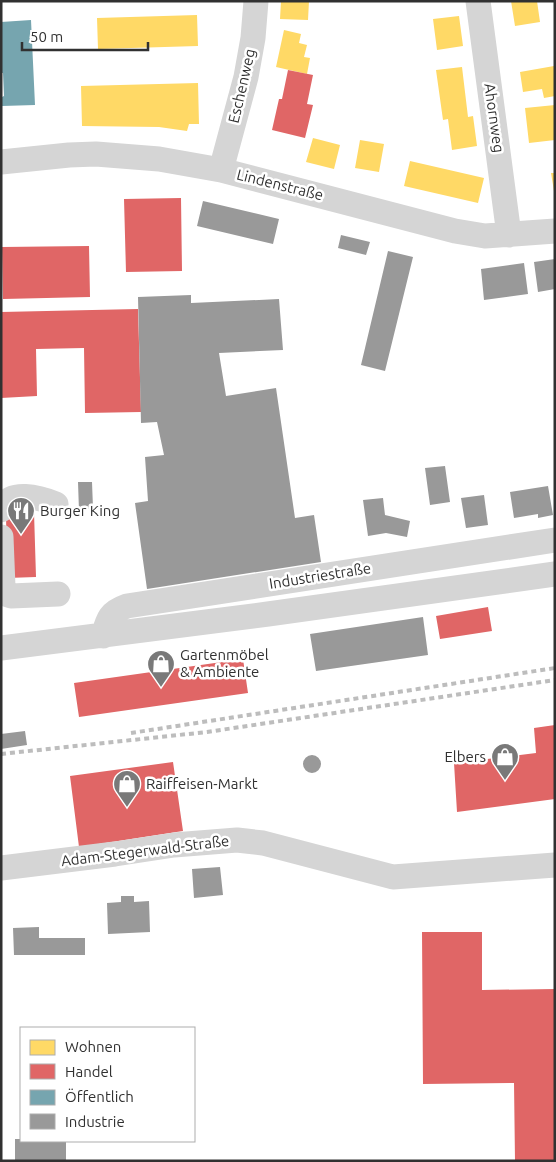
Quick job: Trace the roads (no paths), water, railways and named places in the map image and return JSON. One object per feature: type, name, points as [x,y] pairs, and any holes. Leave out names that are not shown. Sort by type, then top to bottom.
[{"type":"street","name":"Eschenweg","points":[[221,170],[246,77],[253,38],[256,1]]},
{"type":"street","name":"Ahornweg","points":[[478,1],[508,235]]},
{"type":"street","name":"Lindenstraße","points":[[1,162],[96,154],[159,159],[221,170],[455,231],[485,236],[555,231]]},
{"type":"street","points":[[1,510],[7,500],[14,498],[39,497],[56,504]]},
{"type":"street","points":[[1,537],[3,587],[5,594],[11,596],[58,594]]},
{"type":"street","name":"Industriestraße","points":[[102,636],[108,619],[116,610],[127,606],[555,540]]},
{"type":"street","name":"Industriestraße","points":[[1,648],[268,614],[555,574]]},
{"type":"street","name":"Adam-Stegerwald-Straße","points":[[1,868],[174,845],[237,840],[263,843],[393,877],[555,865]]},
{"type":"railway","points":[[131,733],[555,668]]},
{"type":"railway","points":[[1,754],[207,732],[555,680]]},
{"type":"place","name":"Burger King","points":[[21,535]]},
{"type":"place","name":"Gartenmöbel & Ambiente","points":[[161,688]]},
{"type":"place","name":"Elbers","points":[[505,781]]},
{"type":"place","name":"Raiffeisen-Markt","points":[[127,808]]}]
